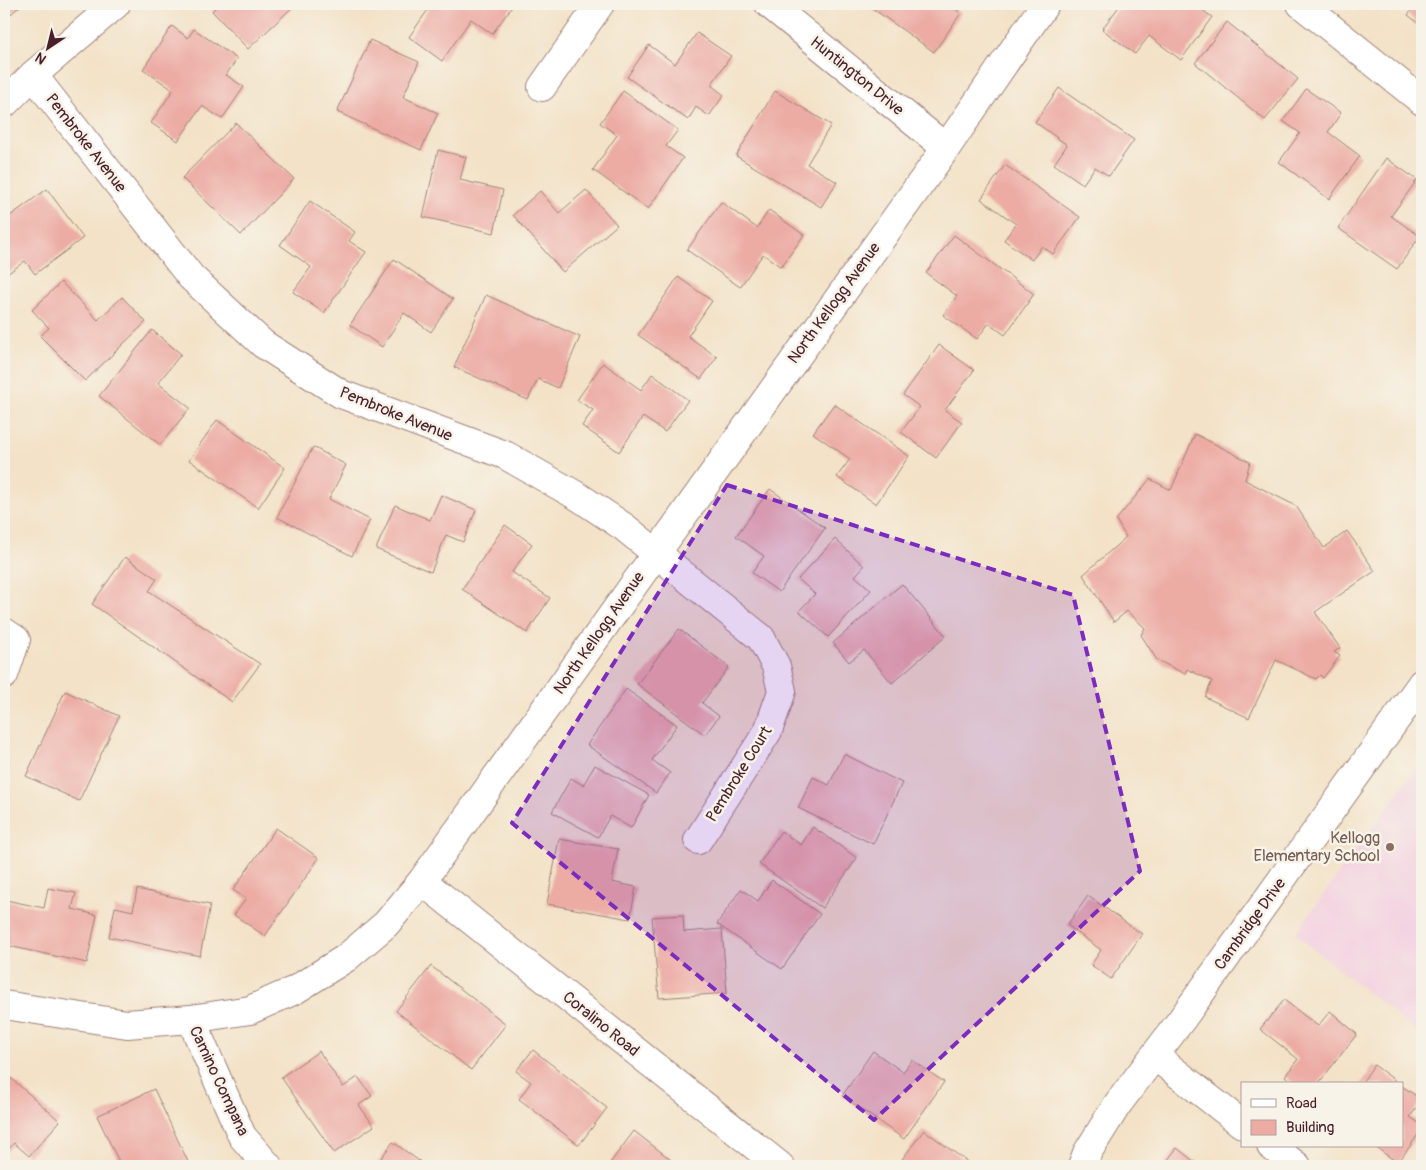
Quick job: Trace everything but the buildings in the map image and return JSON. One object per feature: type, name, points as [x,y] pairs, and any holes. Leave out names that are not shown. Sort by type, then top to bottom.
[{"type":"street","points":[[4,104],[33,76],[116,4]]},
{"type":"street","points":[[542,87],[600,4]]},
{"type":"street","name":"Huntington Drive","points":[[769,4],[946,148]]},
{"type":"street","name":"North Kellogg Avenue","points":[[4,1004],[127,1024],[191,1019],[250,1010],[296,990],[346,958],[386,924],[422,881],[946,148],[1045,4]]},
{"type":"street","points":[[1301,4],[1422,101]]},
{"type":"street","name":"Pembroke Avenue","points":[[33,76],[191,277],[263,344],[341,394],[505,455],[579,497],[624,527],[656,553]]},
{"type":"street","name":"Pembroke Court","points":[[656,553],[761,638],[776,666],[782,690],[768,731],[698,840]]},
{"type":"street","points":[[4,675],[10,636]]},
{"type":"street","name":"Cambridge Drive","points":[[1082,1166],[1087,1153],[1117,1105],[1155,1056],[1422,683]]},
{"type":"street","name":"Coralino Road","points":[[422,881],[780,1166]]},
{"type":"street","name":"Camino Compana","points":[[191,1019],[242,1136],[268,1166]]},
{"type":"street","points":[[1155,1056],[1241,1123]]},
{"type":"street","points":[[1274,1148],[1297,1166]]},
{"type":"highlighted area","points":[[727,485],[1073,595],[1140,871],[874,1120],[512,823]]},
{"type":"shaded area","name":"Kellogg Elementary School","points":[[1422,760],[1422,1036],[1295,934]]},
{"type":"place","name":"Kellogg Elementary School","points":[[1390,847]]}]
